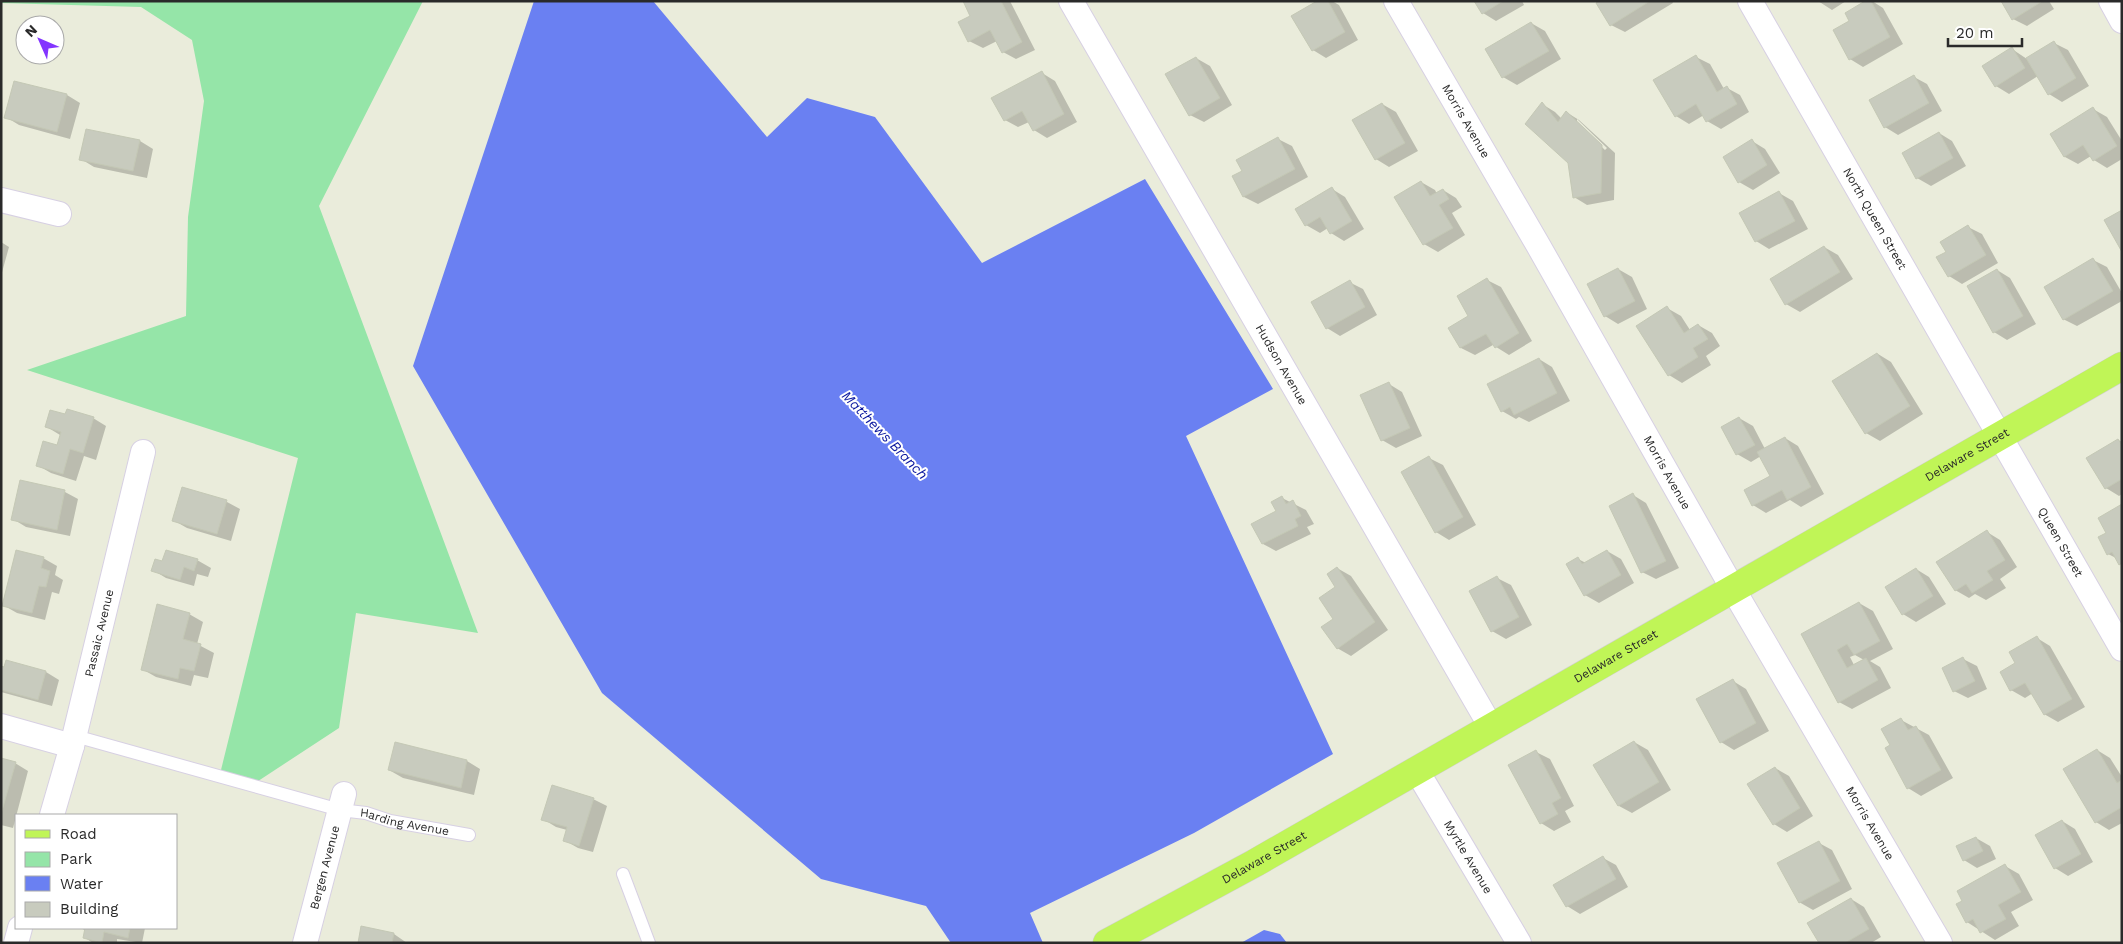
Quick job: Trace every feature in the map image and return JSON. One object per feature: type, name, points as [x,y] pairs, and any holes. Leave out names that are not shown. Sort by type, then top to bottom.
[{"type":"main road","name":"Delaware Street","points":[[1107,943],[1256,863],[2122,366]]},
{"type":"street","name":"Hudson Avenue","points":[[1071,1],[1491,727]]},
{"type":"street","name":"Morris Avenue","points":[[1396,1],[1538,245],[1733,589],[1940,943]]},
{"type":"street","name":"North Queen Street","points":[[1750,1],[1999,436]]},
{"type":"street","points":[[2110,1],[2122,20]]},
{"type":"street","points":[[1,200],[60,214]]},
{"type":"street","name":"Queen Street","points":[[1999,436],[2122,649]]},
{"type":"street","name":"Passaic Avenue","points":[[52,814],[74,741],[143,452]]},
{"type":"street","points":[[1,726],[74,741]]},
{"type":"street","name":"Myrtle Avenue","points":[[1417,771],[1519,943]]},
{"type":"street","name":"Bergen Avenue","points":[[305,943],[342,802]]},
{"type":"street","points":[[16,943],[20,929]]},
{"type":"lane","name":"Harding Avenue","points":[[74,741],[342,802],[390,821],[469,835]]},
{"type":"lane","points":[[623,874],[649,943]]},
{"type":"green space","points":[[1,1],[423,1],[319,206],[478,633],[356,613],[339,728],[252,785],[220,774],[298,458],[27,370],[186,316],[188,217],[204,101],[192,40],[141,7],[1,3]]},
{"type":"water","name":"Matthews Branch","points":[[534,1],[653,1],[767,137],[807,98],[875,117],[982,263],[1145,179],[1273,389],[1186,436],[1333,754],[1194,833],[1030,913],[1043,943],[951,943],[926,906],[821,879],[602,693],[413,366]]},
{"type":"water","points":[[1264,930],[1280,934],[1287,943],[1241,943]]},
{"type":"building","points":[[963,1],[1001,1],[1022,42],[1002,53],[990,30],[968,42],[958,22],[970,16]]},
{"type":"building","points":[[1317,1],[1328,1],[1345,32],[1312,51],[1291,16]]},
{"type":"building","points":[[1474,1],[1503,1],[1482,14]]},
{"type":"building","points":[[1599,1],[1650,1],[1610,26],[1596,3]]},
{"type":"building","points":[[1865,1],[1871,1],[1890,37],[1849,60],[1833,30],[1849,21],[1845,13]]},
{"type":"building","points":[[2001,1],[2041,1],[2041,2],[2012,20]]},
{"type":"building","points":[[1531,22],[1549,51],[1502,78],[1485,49]]},
{"type":"building","points":[[2054,41],[2076,78],[2048,95],[2026,58]]},
{"type":"building","points":[[2012,47],[2025,68],[1995,87],[1982,66]]},
{"type":"building","points":[[1696,55],[1717,92],[1727,86],[1737,104],[1706,122],[1696,104],[1675,117],[1653,80]]},
{"type":"building","points":[[1196,57],[1220,98],[1189,116],[1165,74]]},
{"type":"building","points":[[1042,71],[1064,114],[1033,131],[1022,111],[1004,121],[991,98]]},
{"type":"building","points":[[1914,75],[1929,103],[1884,128],[1869,100]]},
{"type":"building","points":[[14,81],[67,94],[57,132],[4,118]]},
{"type":"building","points":[[1542,102],[1558,122],[1566,111],[1602,145],[1601,193],[1573,198],[1568,163],[1525,124]]},
{"type":"building","points":[[1382,103],[1405,143],[1375,160],[1352,120]]},
{"type":"building","points":[[2093,107],[2117,146],[2093,161],[2083,145],[2064,157],[2050,134]]},
{"type":"building","points":[[86,129],[140,140],[133,171],[79,160]]},
{"type":"building","points":[[1939,132],[1953,158],[1916,179],[1902,153]]},
{"type":"building","points":[[1278,137],[1295,169],[1243,197],[1232,176],[1242,171],[1236,160]]},
{"type":"building","points":[[1752,139],[1767,165],[1738,183],[1723,157]]},
{"type":"building","points":[[1421,181],[1430,196],[1443,189],[1449,199],[1439,205],[1453,228],[1423,245],[1394,197]]},
{"type":"building","points":[[1332,187],[1352,221],[1330,234],[1320,217],[1305,226],[1295,209]]},
{"type":"building","points":[[1779,191],[1795,221],[1755,242],[1739,213]]},
{"type":"building","points":[[2122,210],[2122,252],[2104,220]]},
{"type":"building","points":[[1968,225],[1986,255],[1948,277],[1936,257],[1946,252],[1940,242]]},
{"type":"building","points":[[1824,246],[1840,272],[1785,305],[1770,279]]},
{"type":"building","points":[[2093,258],[2113,291],[2063,320],[2044,287]]},
{"type":"building","points":[[1618,268],[1635,301],[1604,317],[1587,284]]},
{"type":"building","points":[[1997,269],[2023,316],[1993,333],[1967,286]]},
{"type":"building","points":[[1487,278],[1519,333],[1495,348],[1486,334],[1460,348],[1448,328],[1468,316],[1457,296]]},
{"type":"building","points":[[1350,280],[1365,307],[1326,329],[1311,302]]},
{"type":"building","points":[[1667,306],[1684,333],[1698,324],[1708,339],[1693,348],[1698,357],[1668,376],[1636,326]]},
{"type":"building","points":[[1877,353],[1910,406],[1865,434],[1832,381]]},
{"type":"building","points":[[1539,358],[1557,393],[1514,415],[1510,407],[1501,412],[1487,384]]},
{"type":"building","points":[[1389,382],[1410,428],[1381,441],[1360,395]]},
{"type":"building","points":[[67,409],[94,417],[83,453],[70,449],[63,474],[36,466],[43,441],[57,445],[61,432],[45,427],[50,410],[65,414]]},
{"type":"building","points":[[1739,417],[1755,445],[1736,455],[1721,427]]},
{"type":"building","points":[[1785,437],[1811,487],[1787,500],[1782,490],[1752,506],[1744,490],[1770,476],[1757,452]]},
{"type":"building","points":[[2118,439],[2122,445],[2122,479],[2105,489],[2086,458]]},
{"type":"building","points":[[1429,456],[1463,517],[1435,533],[1401,472]]},
{"type":"building","points":[[20,480],[65,490],[57,530],[11,520]]},
{"type":"building","points":[[182,487],[227,500],[217,534],[172,521]]},
{"type":"building","points":[[1633,493],[1666,561],[1641,573],[1609,506]]},
{"type":"building","points":[[1282,496],[1286,504],[1293,500],[1301,516],[1295,519],[1298,526],[1262,544],[1251,524],[1276,511],[1271,502]]},
{"type":"building","points":[[2122,504],[2122,563],[2119,565],[2112,552],[2107,555],[2098,537],[2106,533],[2098,518]]},
{"type":"building","points":[[1987,530],[2005,560],[1987,571],[1993,580],[1972,593],[1966,584],[1955,591],[1936,562]]},
{"type":"building","points":[[16,550],[44,557],[41,568],[50,571],[46,587],[39,586],[32,613],[2,606]]},
{"type":"building","points":[[166,550],[198,559],[194,571],[184,567],[180,580],[151,571],[155,559],[162,561]]},
{"type":"building","points":[[1607,550],[1621,575],[1584,596],[1566,564],[1578,557],[1582,564]]},
{"type":"building","points":[[1337,567],[1375,622],[1337,649],[1321,627],[1333,619],[1319,598],[1335,587],[1327,574]]},
{"type":"building","points":[[1916,568],[1933,596],[1902,615],[1885,587]]},
{"type":"building","points":[[1497,576],[1519,617],[1491,632],[1469,591]]},
{"type":"building","points":[[1859,602],[1880,641],[1854,655],[1847,644],[1837,650],[1847,668],[1866,658],[1878,680],[1838,703],[1801,634]]},
{"type":"building","points":[[157,604],[190,613],[183,639],[201,644],[194,671],[180,668],[178,679],[141,670]]},
{"type":"building","points":[[2037,636],[2072,699],[2044,715],[2025,683],[2010,691],[2000,672],[2015,663],[2009,652]]},
{"type":"building","points":[[1963,657],[1975,681],[1953,692],[1942,668]]},
{"type":"building","points":[[6,660],[46,671],[38,700],[1,690],[1,666],[4,667]]},
{"type":"building","points":[[1733,679],[1756,723],[1720,743],[1696,699]]},
{"type":"building","points":[[1901,718],[1908,730],[1916,726],[1941,770],[1907,789],[1885,748],[1890,745],[1881,729]]},
{"type":"building","points":[[1634,741],[1659,782],[1618,806],[1593,765]]},
{"type":"building","points":[[395,742],[467,760],[461,788],[388,770]]},
{"type":"building","points":[[2097,749],[2117,783],[2122,780],[2122,807],[2095,823],[2063,769]]},
{"type":"building","points":[[1536,750],[1561,798],[1552,803],[1558,814],[1540,824],[1508,765]]},
{"type":"building","points":[[1,758],[16,762],[1,814]]},
{"type":"building","points":[[1775,767],[1800,808],[1773,825],[1747,784]]},
{"type":"building","points":[[552,785],[594,798],[579,846],[563,841],[567,827],[541,820]]},
{"type":"building","points":[[2062,820],[2081,854],[2054,869],[2035,835]]},
{"type":"building","points":[[1976,837],[1983,851],[1963,861],[1956,846]]},
{"type":"building","points":[[1819,841],[1840,881],[1799,903],[1777,863]]},
{"type":"building","points":[[1603,856],[1616,879],[1566,907],[1553,885]]},
{"type":"building","points":[[2005,864],[2021,892],[1998,905],[2006,919],[1980,933],[1973,919],[1966,923],[1956,904],[1962,901],[1957,891]]},
{"type":"building","points":[[1851,898],[1869,929],[1845,943],[1819,943],[1807,923]]},
{"type":"building","points":[[361,926],[394,933],[392,943],[358,943]]},
{"type":"building","points":[[85,929],[130,929],[128,938],[104,932],[102,943],[83,938]]}]
